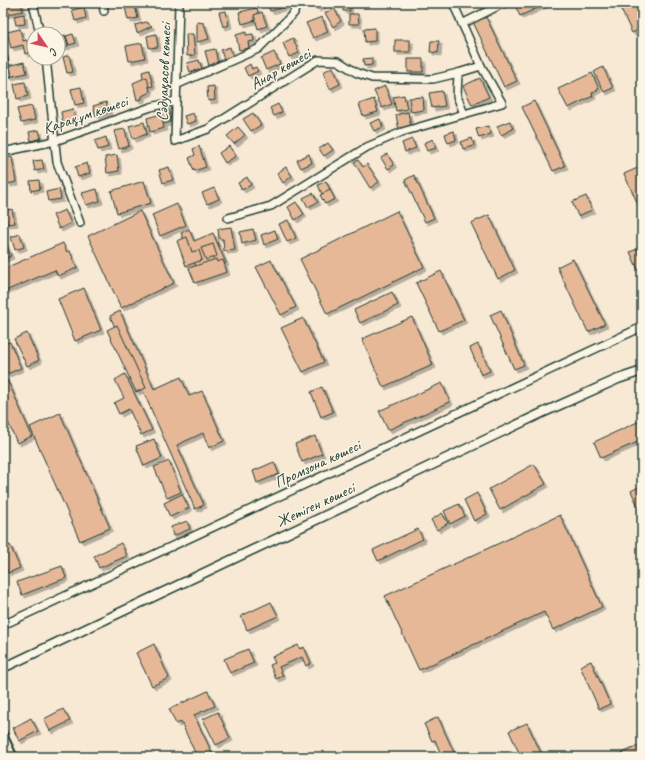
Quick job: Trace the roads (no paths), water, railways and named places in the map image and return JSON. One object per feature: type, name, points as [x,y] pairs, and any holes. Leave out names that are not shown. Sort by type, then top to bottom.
[{"type":"street","points":[[33,3],[38,26]]},
{"type":"street","points":[[103,3],[104,11]]},
{"type":"street","name":"Сәдуақасов көшесі","points":[[176,141],[176,85],[179,3]]},
{"type":"street","name":"Анар көшесі","points":[[176,85],[258,49],[294,13],[296,3]]},
{"type":"street","points":[[228,218],[271,206],[367,147],[402,132],[502,103],[481,66],[453,3]]},
{"type":"street","points":[[462,24],[504,3]]},
{"type":"street","points":[[3,56],[7,74]]},
{"type":"street","name":"Анар көшесі","points":[[176,141],[208,129],[318,60],[338,61],[357,73],[372,78],[433,79],[458,74],[481,66]]},
{"type":"street","points":[[47,66],[57,162],[80,223]]},
{"type":"street","points":[[458,74],[457,96],[464,114]]},
{"type":"street","name":"Қарақұм көшесі","points":[[3,152],[55,141],[151,107],[176,100]]},
{"type":"street","name":"Промзона көшесі","points":[[3,625],[642,327]]},
{"type":"street","name":"Жетіген көшесі","points":[[3,668],[542,413],[618,379],[642,371]]},
{"type":"railway","points":[[3,725],[18,757]]}]
